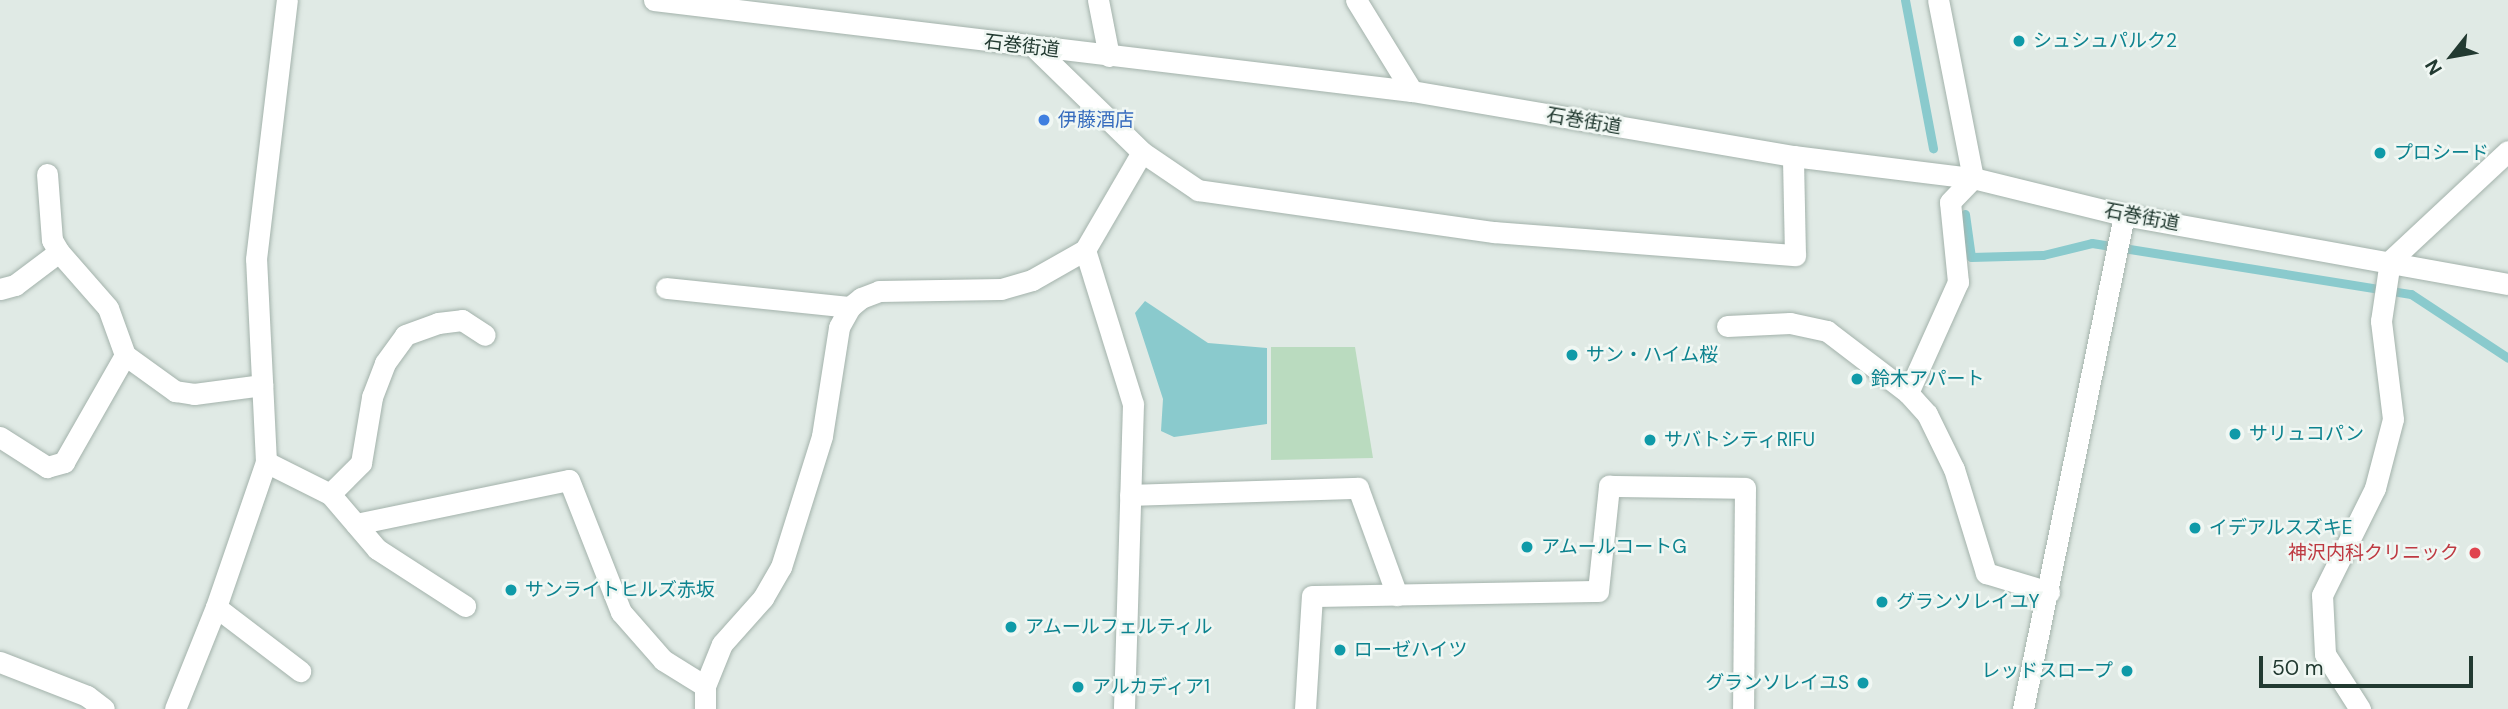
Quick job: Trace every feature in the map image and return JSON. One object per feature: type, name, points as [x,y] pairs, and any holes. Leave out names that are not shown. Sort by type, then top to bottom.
[{"type":"street","points":[[175,709],[216,607],[266,462],[256,259],[287,0]]},
{"type":"street","name":"石巻街道","points":[[654,0],[709,4],[1035,48],[1412,91],[1793,156],[1973,178],[2122,221],[2508,284]]},
{"type":"street","points":[[1098,0],[1110,56]]},
{"type":"street","points":[[1356,0],[1412,91]]},
{"type":"street","points":[[1908,393],[1958,282],[1950,202],[1973,178],[1938,0]]},
{"type":"street","points":[[1035,48],[1142,152],[1198,190],[1494,232],[1795,255],[1793,156]]},
{"type":"street","points":[[2360,709],[2325,654],[2322,595],[2375,488],[2393,419],[2381,321],[2389,265],[2508,151]]},
{"type":"street","points":[[705,709],[705,686],[722,644],[763,598],[781,567],[822,436],[839,327],[850,306],[879,291],[1001,289],[1032,280],[1085,250],[1142,152]]},
{"type":"street","points":[[47,173],[52,240],[59,252],[108,308],[125,355],[174,391],[194,394],[262,385]]},
{"type":"street","points":[[2023,709],[2049,592],[2122,221]]},
{"type":"street","points":[[1085,250],[1133,404],[1124,709]]},
{"type":"street","points":[[0,289],[15,285],[59,252]]},
{"type":"street","points":[[666,288],[850,306]]},
{"type":"street","points":[[330,494],[361,463],[372,397],[385,363],[405,335],[438,323],[462,320],[485,335]]},
{"type":"street","points":[[1727,326],[1790,323],[1827,331],[1908,393],[1927,414],[1954,469],[1986,572],[2049,592]]},
{"type":"street","points":[[0,437],[47,467],[64,461],[125,355]]},
{"type":"street","points":[[266,462],[330,494],[377,549],[465,606]]},
{"type":"street","points":[[356,524],[569,480],[621,612],[663,660],[705,686]]},
{"type":"street","points":[[1306,709],[1312,596],[1598,591],[1609,486],[1745,488],[1743,709]]},
{"type":"street","points":[[1130,495],[1358,488],[1397,595]]},
{"type":"street","points":[[216,607],[300,671]]},
{"type":"street","points":[[0,662],[87,696],[104,709]]},
{"type":"green space","points":[[1271,347],[1355,347],[1373,458],[1271,460]]},
{"type":"water","points":[[1145,301],[1208,343],[1267,348],[1267,424],[1174,437],[1161,431],[1163,399],[1135,313]]},
{"type":"waterway","points":[[1905,0],[1933,148]]},
{"type":"waterway","points":[[1965,214],[1971,257],[2043,255],[2092,243],[2411,294],[2508,358]]},
{"type":"place","name":"シュシュパルク2","points":[[2019,41]]},
{"type":"place","name":"伊藤酒店","points":[[1044,120]]},
{"type":"place","name":"プロシード","points":[[2380,153]]},
{"type":"place","name":"サン・ハイム桜","points":[[1572,355]]},
{"type":"place","name":"鈴木アパート","points":[[1857,379]]},
{"type":"place","name":"サリュコパン","points":[[2235,434]]},
{"type":"place","name":"サバトシティRIFU","points":[[1650,440]]},
{"type":"place","name":"イデアルスズキE","points":[[2195,528]]},
{"type":"place","name":"アムールコートG","points":[[1527,547]]},
{"type":"place","name":"神沢内科クリニック","points":[[2475,553]]},
{"type":"place","name":"サンライトヒルズ赤坂","points":[[511,590]]},
{"type":"place","name":"グランソレイユY","points":[[1882,602]]},
{"type":"place","name":"アムールフェルティル","points":[[1011,627]]},
{"type":"place","name":"ローゼハイツ","points":[[1340,650]]},
{"type":"place","name":"レッドスロープ","points":[[2127,671]]},
{"type":"place","name":"グランソレイユS","points":[[1863,683]]},
{"type":"place","name":"アルカディア1","points":[[1078,687]]}]
